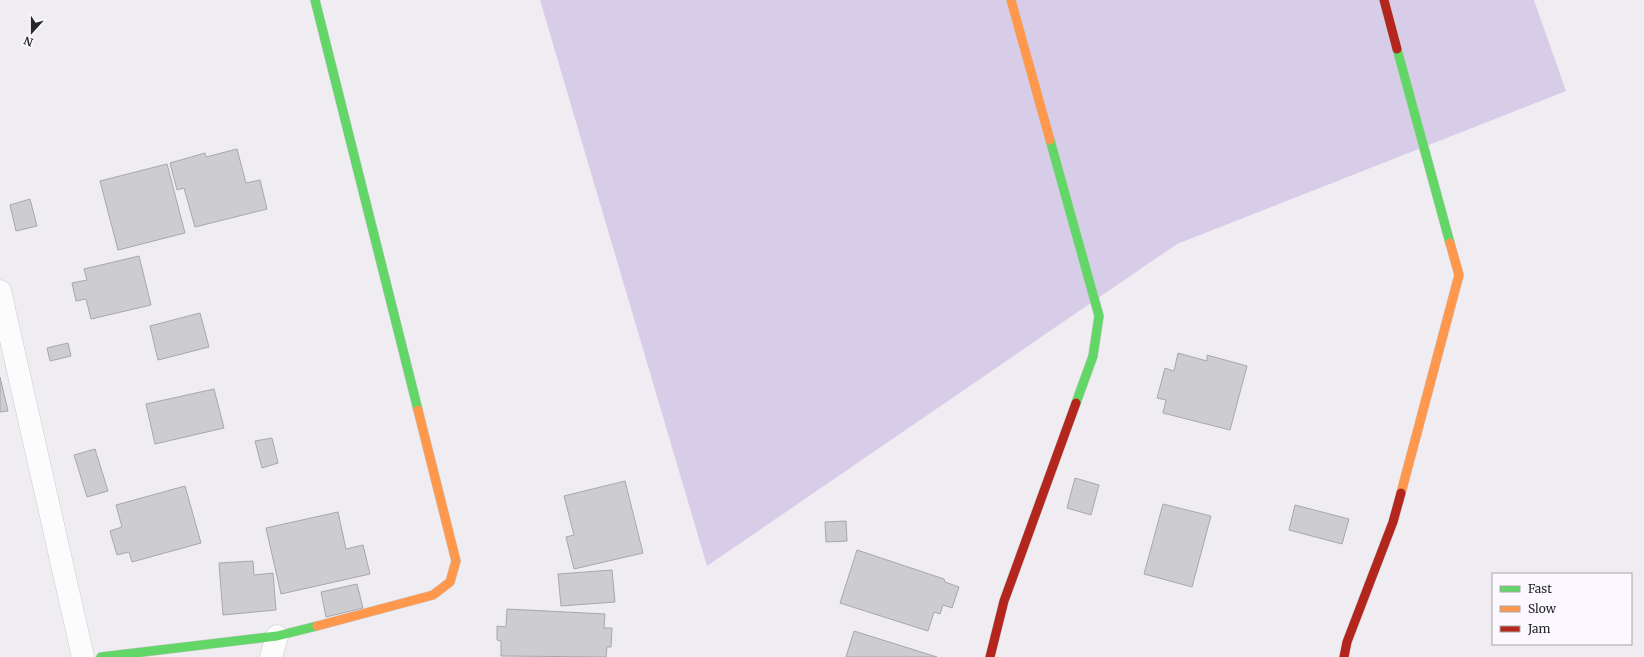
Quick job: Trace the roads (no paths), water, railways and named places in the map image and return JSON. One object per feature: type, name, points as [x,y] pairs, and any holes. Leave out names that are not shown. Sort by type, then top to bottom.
[{"type":"street","points":[[101,657],[277,636],[433,595],[450,582],[456,561],[315,0]]},
{"type":"street","points":[[990,657],[1004,601],[1093,356],[1099,316],[1011,0]]},
{"type":"street","points":[[1344,657],[1347,642],[1393,522],[1459,275],[1384,0]]},
{"type":"street","points":[[0,291],[83,657]]},
{"type":"street","points":[[271,657],[277,636]]}]
